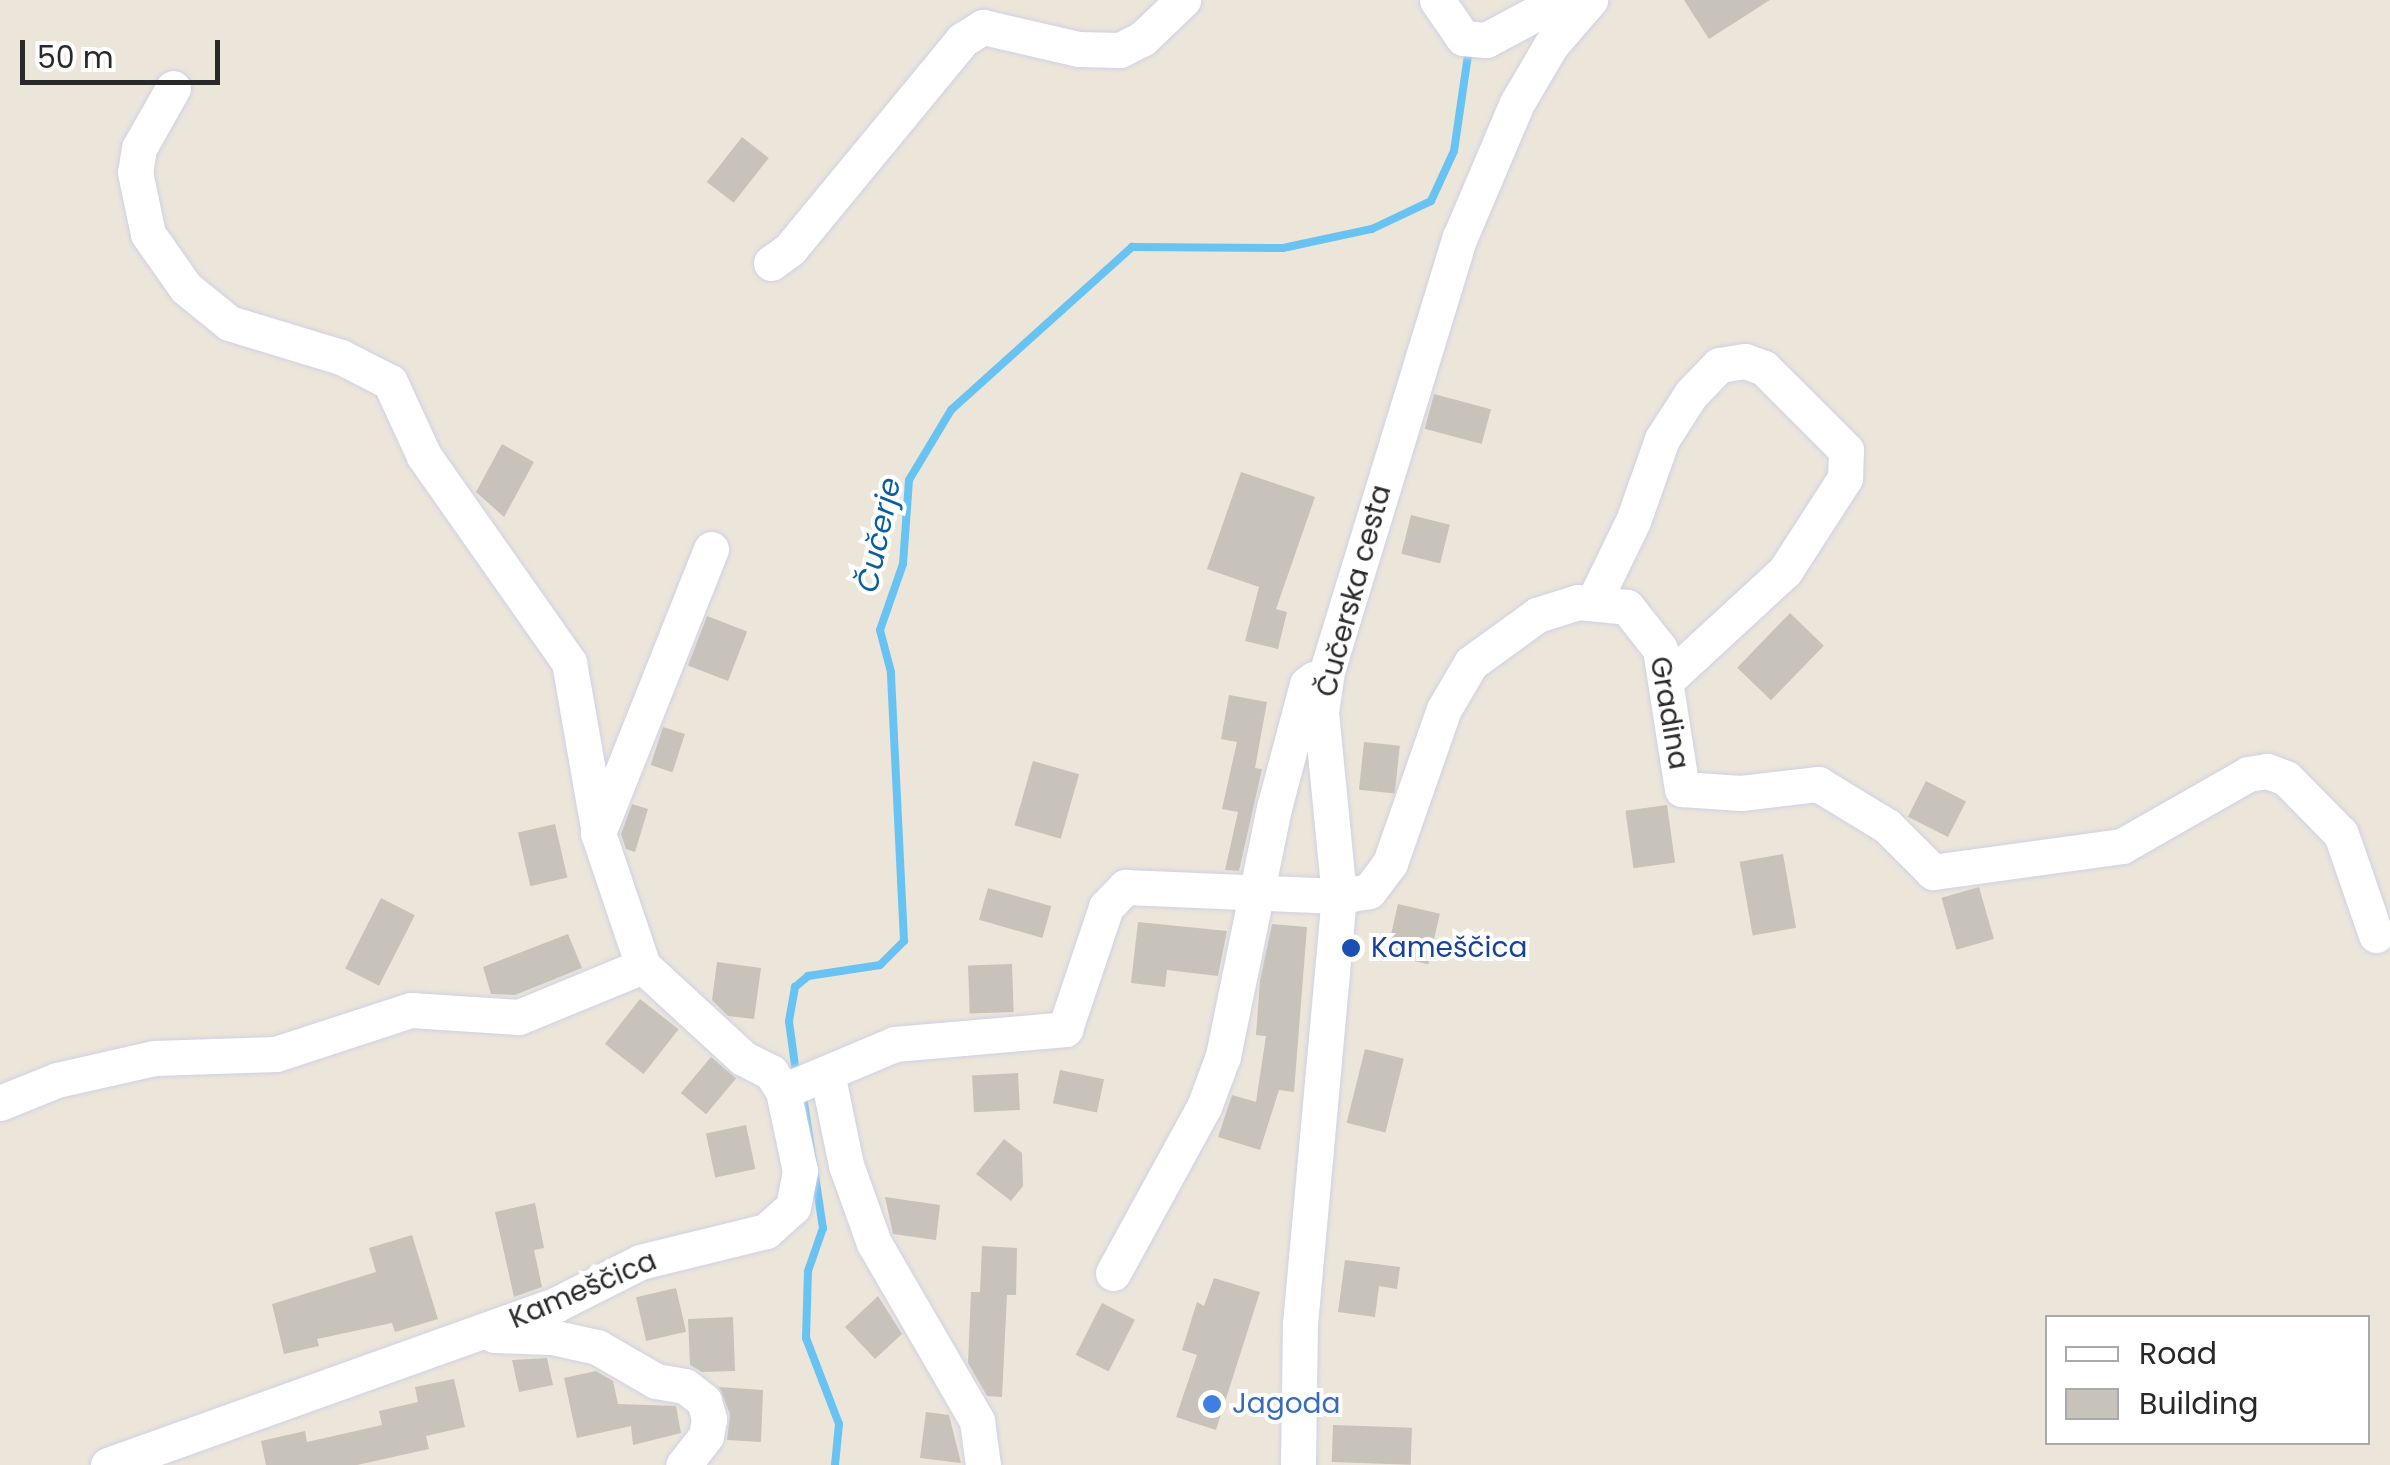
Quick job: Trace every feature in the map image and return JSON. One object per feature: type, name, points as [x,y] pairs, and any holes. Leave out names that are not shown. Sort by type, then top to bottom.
[{"type":"street","points":[[771,263],[790,249],[962,40],[978,14],[1078,49],[1120,50],[1142,39],[1183,0]]},
{"type":"street","points":[[1438,0],[1462,38],[1486,40],[1560,0]]},
{"type":"street","name":"Čučerska cesta","points":[[1298,1465],[1300,1324],[1339,896],[1321,712],[1327,671],[1460,237],[1516,104],[1550,45],[1589,0]]},
{"type":"street","points":[[174,88],[139,148],[135,172],[148,234],[186,288],[229,323],[341,357],[390,382],[424,456],[569,662],[594,847],[643,966],[744,1058],[802,1083],[846,1165],[874,1244],[978,1420],[983,1465]]},
{"type":"street","points":[[802,1083],[895,1044],[1066,1029],[1092,940],[1106,907],[1125,887],[1339,896],[1370,891],[1390,863],[1444,709],[1471,663],[1537,615],[1594,600],[1633,520],[1662,440],[1692,394],[1719,365],[1745,360],[1764,368],[1846,450],[1846,478],[1784,571],[1667,680]]},
{"type":"street","points":[[594,847],[711,549]]},
{"type":"street","name":"Gradina","points":[[1594,600],[1627,607],[1642,621],[1660,649],[1682,789],[1741,793],[1818,784],[1888,826],[1933,872],[2122,846],[2248,774],[2266,771],[2286,778],[2341,834],[2376,935]]},
{"type":"street","points":[[1113,1274],[1204,1108],[1240,994],[1274,808],[1307,684],[1327,671]]},
{"type":"street","points":[[0,1103],[57,1080],[154,1058],[276,1054],[412,1010],[519,1017],[643,966]]},
{"type":"street","name":"Kameščica","points":[[108,1465],[557,1304],[640,1262],[740,1240],[782,1220],[793,1207],[800,1171],[802,1083]]},
{"type":"street","name":"Kameščica","points":[[483,1331],[597,1347],[656,1381],[685,1386],[704,1402],[709,1419],[706,1436],[682,1465]]},
{"type":"building","points":[[1684,0],[1770,0],[1709,39]]},
{"type":"building","points":[[742,137],[769,158],[734,203],[707,182]]},
{"type":"building","points":[[1434,394],[1491,409],[1482,444],[1425,429]]},
{"type":"building","points":[[502,444],[534,462],[504,517],[476,492]]},
{"type":"building","points":[[1241,472],[1315,497],[1276,609],[1287,612],[1278,649],[1245,641],[1259,587],[1207,569]]},
{"type":"building","points":[[1411,515],[1450,525],[1440,563],[1401,554]]},
{"type":"building","points":[[1790,613],[1824,646],[1771,700],[1737,668]]},
{"type":"building","points":[[707,616],[747,631],[728,681],[688,665]]},
{"type":"building","points":[[1229,695],[1267,702],[1255,768],[1262,769],[1239,871],[1225,870],[1238,812],[1222,809],[1237,742],[1221,739]]},
{"type":"building","points":[[663,727],[685,734],[673,772],[651,765]]},
{"type":"building","points":[[1364,742],[1400,746],[1395,794],[1359,790]]},
{"type":"building","points":[[1033,761],[1079,774],[1061,839],[1015,825]]},
{"type":"building","points":[[1926,781],[1966,801],[1948,837],[1908,817]]},
{"type":"building","points":[[632,804],[648,809],[635,852],[626,849],[621,834]]},
{"type":"building","points":[[1667,805],[1675,862],[1633,868],[1625,811]]},
{"type":"building","points":[[555,824],[567,878],[530,886],[518,833]]},
{"type":"building","points":[[1783,854],[1796,928],[1753,936],[1740,862]]},
{"type":"building","points":[[1979,887],[1994,939],[1956,950],[1942,898]]},
{"type":"building","points":[[988,888],[1051,906],[1042,938],[979,920]]},
{"type":"building","points":[[381,898],[415,915],[379,986],[345,968]]},
{"type":"building","points":[[1398,904],[1440,914],[1428,964],[1386,955]]},
{"type":"building","points":[[1138,922],[1227,931],[1218,976],[1167,970],[1165,987],[1131,983]]},
{"type":"building","points":[[1272,924],[1307,927],[1294,1092],[1279,1090],[1260,1150],[1218,1137],[1232,1095],[1256,1102],[1266,1036],[1256,1035],[1260,980]]},
{"type":"building","points":[[568,934],[582,968],[515,995],[491,994],[483,967]]},
{"type":"building","points":[[717,962],[761,968],[754,1019],[728,1016],[712,1000]]},
{"type":"building","points":[[1012,964],[1014,1012],[970,1014],[968,966]]},
{"type":"building","points":[[640,999],[679,1029],[644,1074],[605,1044]]},
{"type":"building","points":[[1365,1049],[1404,1059],[1385,1132],[1347,1123]]},
{"type":"building","points":[[711,1057],[736,1078],[706,1114],[681,1093]]},
{"type":"building","points":[[1060,1070],[1104,1079],[1097,1113],[1053,1103]]},
{"type":"building","points":[[1018,1073],[1020,1110],[974,1112],[972,1075]]},
{"type":"building","points":[[746,1125],[755,1169],[715,1178],[706,1134]]},
{"type":"building","points":[[1004,1139],[1022,1153],[1023,1186],[1011,1201],[976,1174]]},
{"type":"building","points":[[885,1197],[940,1205],[936,1240],[893,1234]]},
{"type":"building","points":[[535,1203],[544,1248],[534,1250],[542,1287],[514,1297],[495,1212]]},
{"type":"building","points":[[412,1235],[438,1319],[395,1332],[392,1323],[317,1339],[319,1346],[284,1354],[272,1304],[376,1272],[369,1248]]},
{"type":"building","points":[[982,1246],[1017,1248],[1016,1295],[1007,1295],[1002,1397],[987,1396],[968,1363],[971,1292],[980,1292]]},
{"type":"building","points":[[1345,1260],[1400,1267],[1397,1289],[1379,1286],[1375,1317],[1338,1312]]},
{"type":"building","points":[[1214,1278],[1260,1292],[1216,1430],[1176,1417],[1197,1355],[1182,1350],[1197,1302],[1204,1306]]},
{"type":"building","points":[[676,1288],[686,1332],[646,1341],[636,1297]]},
{"type":"building","points":[[878,1296],[902,1334],[875,1359],[845,1327]]},
{"type":"building","points":[[1102,1303],[1135,1320],[1109,1371],[1076,1355]]},
{"type":"building","points":[[733,1317],[735,1371],[702,1372],[690,1365],[688,1319]]},
{"type":"building","points":[[547,1358],[553,1385],[519,1392],[512,1360]]},
{"type":"building","points":[[596,1371],[613,1381],[618,1404],[676,1406],[681,1433],[633,1445],[631,1426],[577,1438],[564,1378]]},
{"type":"building","points":[[454,1379],[465,1427],[426,1436],[429,1449],[357,1465],[266,1465],[261,1441],[305,1431],[307,1442],[382,1425],[379,1411],[418,1402],[415,1387]]},
{"type":"building","points":[[719,1387],[763,1390],[761,1442],[727,1440],[730,1414]]},
{"type":"building","points":[[926,1412],[949,1415],[961,1463],[920,1458]]},
{"type":"building","points":[[1333,1425],[1412,1428],[1411,1465],[1332,1462]]},
{"type":"waterway","name":"Čučerje","points":[[796,1073],[789,1021],[795,987],[808,976],[880,965],[904,941],[891,672],[880,630],[903,564],[909,480],[951,410],[1132,247],[1283,248],[1372,229],[1431,201],[1454,151],[1469,48]]},
{"type":"waterway","name":"Čučerje","points":[[803,1096],[823,1228],[808,1271],[806,1338],[839,1424],[835,1465]]},
{"type":"place","name":"Kameščica","points":[[1351,948]]},
{"type":"place","name":"Jagoda","points":[[1212,1404]]}]
